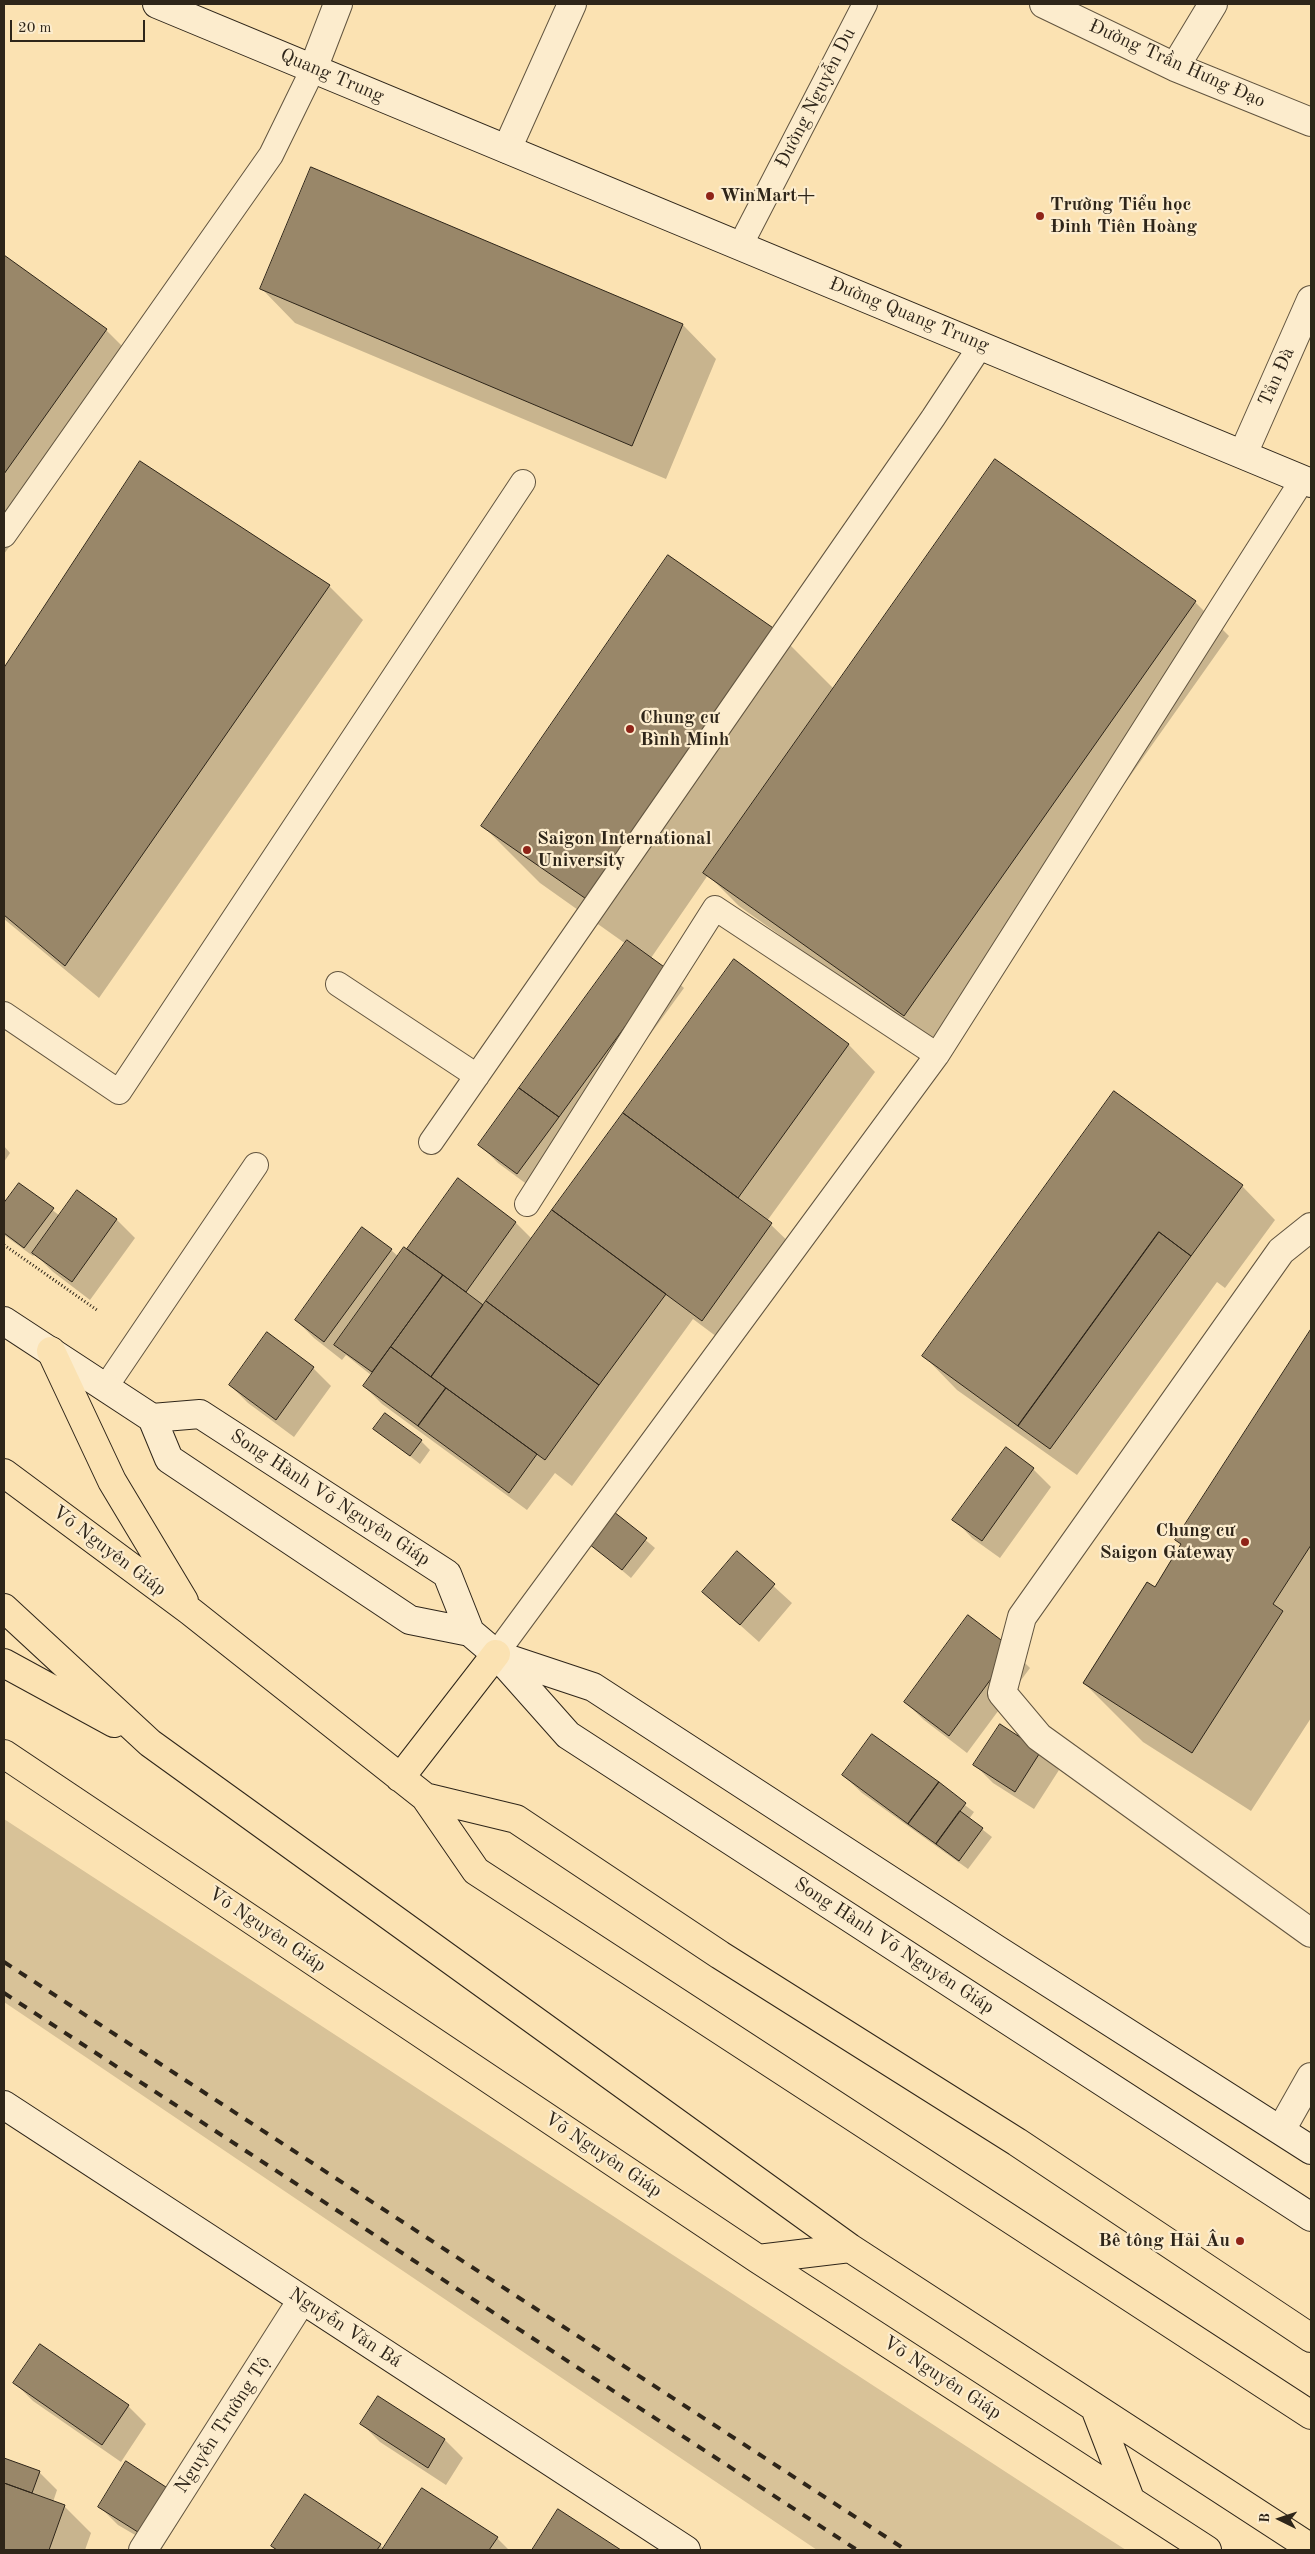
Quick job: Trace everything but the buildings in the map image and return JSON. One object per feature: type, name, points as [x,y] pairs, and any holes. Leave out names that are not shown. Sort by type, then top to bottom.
[{"type":"highway","points":[[51,1351],[112,1481],[190,1611]]},
{"type":"highway","name":"Võ Nguyên Giáp","points":[[4,1473],[190,1611],[425,1797],[476,1871],[1311,2415]]},
{"type":"highway","points":[[4,1608],[150,1743],[850,2248],[1311,2548]]},
{"type":"highway","points":[[400,1778],[496,1654]]},
{"type":"highway","points":[[4,1663],[150,1743]]},
{"type":"highway","name":"Võ Nguyên Giáp","points":[[4,1754],[758,2259],[1207,2550]]},
{"type":"highway","name":"Võ Nguyên Giáp","points":[[425,1797],[516,1819],[720,1955],[1025,2148],[1311,2338]]},
{"type":"highway","points":[[758,2259],[850,2248]]},
{"type":"highway","points":[[1095,2408],[1130,2499]]},
{"type":"main road","name":"Quang Trung","points":[[157,4],[507,149]]},
{"type":"main road","points":[[313,69],[338,4]]},
{"type":"main road","points":[[507,149],[572,4]]},
{"type":"main road","name":"Đường Trần Hưng Đạo","points":[[1044,4],[1175,67],[1311,122]]},
{"type":"main road","points":[[1175,67],[1213,4]]},
{"type":"main road","name":"Đường Quang Trung","points":[[507,149],[1307,481]]},
{"type":"main road","name":"Tản Đà","points":[[1244,454],[1311,300]]},
{"type":"main road","points":[[1311,1227],[1281,1251],[1022,1617],[1002,1693],[1039,1737],[1311,1933]]},
{"type":"main road","points":[[4,1321],[152,1418]]},
{"type":"main road","name":"Song Hành Võ Nguyên Giáp","points":[[470,1632],[410,1620],[169,1459],[152,1418],[200,1414],[447,1574],[470,1632],[496,1654],[568,1735],[1311,2217]]},
{"type":"main road","name":"Song Hành Võ Nguyên Giáp","points":[[496,1654],[593,1687],[996,1949],[1311,2150]]},
{"type":"main road","points":[[1280,2130],[1311,2077]]},
{"type":"main road","name":"Nguyễn Văn Bá","points":[[4,2105],[686,2550]]},
{"type":"main road","name":"Nguyễn Trường Tộ","points":[[143,2550],[302,2300]]},
{"type":"lane","name":"Đường Nguyễn Du","points":[[740,246],[865,4]]},
{"type":"lane","points":[[4,535],[271,155],[313,69]]},
{"type":"lane","points":[[431,1142],[933,418],[981,345]]},
{"type":"lane","points":[[496,1654],[937,1055],[1307,481]]},
{"type":"lane","points":[[4,1014],[120,1092],[523,482]]},
{"type":"lane","points":[[527,1204],[715,908],[937,1055]]},
{"type":"lane","points":[[338,984],[477,1076]]},
{"type":"lane","points":[[105,1388],[256,1165]]},
{"type":"path","points":[[4,1245],[97,1310]]},
{"type":"shaded area","points":[[4,1819],[1126,2550],[817,2550],[4,2002]]},
{"type":"railway","points":[[4,1962],[906,2550]]},
{"type":"railway","points":[[4,1993],[857,2550]]},
{"type":"place","name":"WinMart+","points":[[710,196]]},
{"type":"place","name":"Trường Tiểu học Đinh Tiên Hoàng","points":[[1040,216]]},
{"type":"place","name":"Chung cư Bình Minh","points":[[630,729]]},
{"type":"place","name":"Saigon International University","points":[[527,850]]},
{"type":"place","name":"Chung cư Saigon Gateway","points":[[1245,1542]]},
{"type":"place","name":"Bê tông Hải Âu","points":[[1240,2241]]}]
